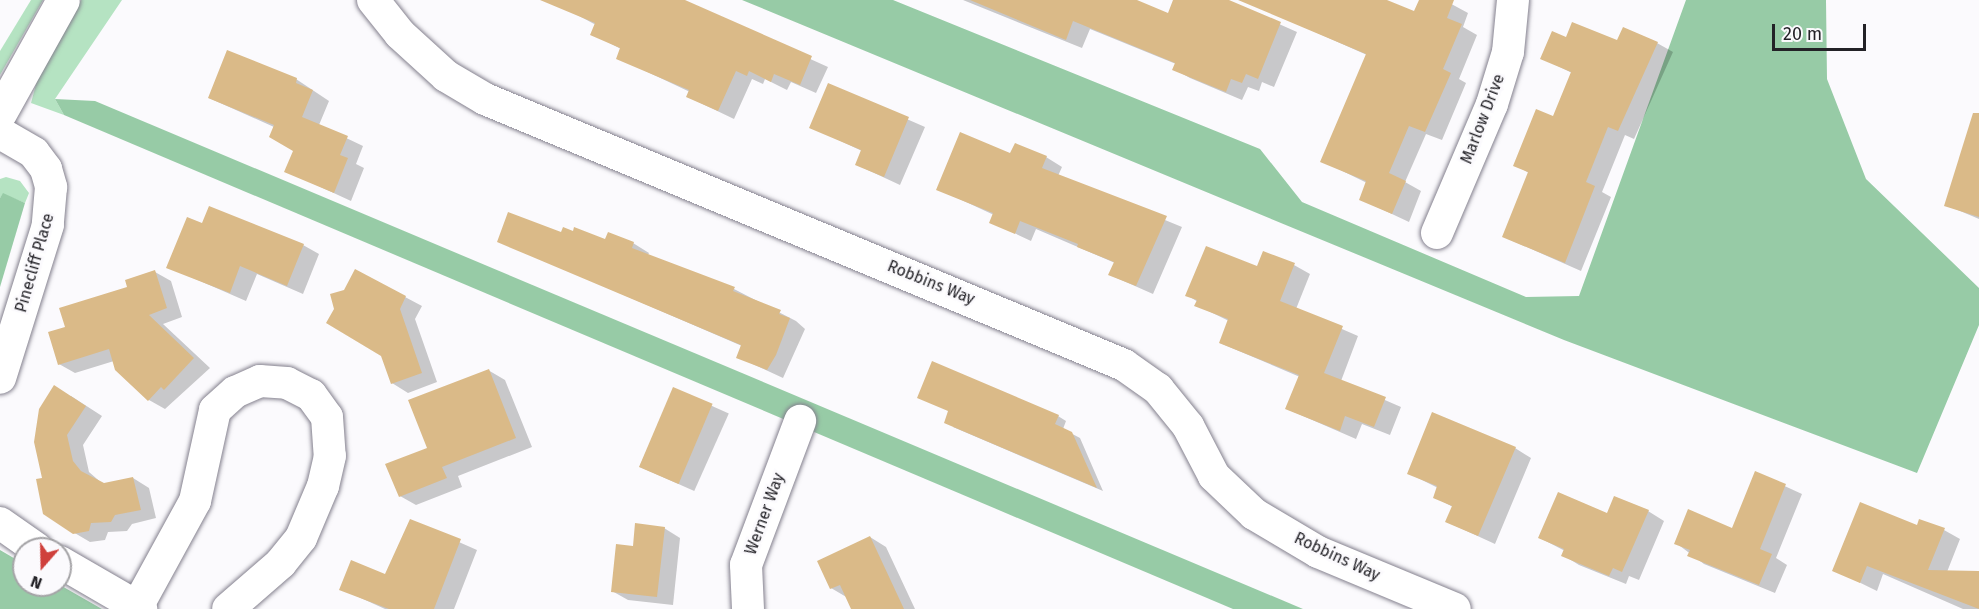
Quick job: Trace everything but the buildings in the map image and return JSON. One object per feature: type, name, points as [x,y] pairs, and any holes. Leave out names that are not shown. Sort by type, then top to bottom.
[{"type":"main road","points":[[0,114],[63,0]]},
{"type":"street","name":"Robbins Way","points":[[374,0],[400,34],[446,76],[485,99],[1124,364],[1158,389],[1188,426],[1215,476],[1254,514],[1318,552],[1455,609]]},
{"type":"street","name":"Marlow Drive","points":[[1437,233],[1491,104],[1508,52],[1513,0]]},
{"type":"street","name":"Pinecliff Place","points":[[0,133],[34,153],[46,169],[51,187],[48,225],[0,378]]},
{"type":"street","points":[[72,569],[139,608],[195,501],[215,410],[235,392],[260,381],[287,383],[311,395],[327,417],[330,456],[323,486],[301,538],[281,563],[228,609]]},
{"type":"street","name":"Werner Way","points":[[748,609],[746,565],[800,421]]},
{"type":"street","points":[[0,523],[20,537]]},
{"type":"green space","points":[[31,0],[43,0],[0,75],[0,51]]},
{"type":"green space","points":[[81,0],[122,0],[55,99],[64,115],[31,103],[38,77]]},
{"type":"green space","points":[[742,0],[893,0],[1260,149],[1302,202],[1526,297],[1579,296],[1686,0],[1826,0],[1827,79],[1866,179],[1979,288],[1979,325],[1917,473],[1564,340]]},
{"type":"green space","points":[[55,99],[95,101],[1303,609],[1233,609],[64,115]]},
{"type":"green space","points":[[6,177],[20,181],[29,193],[25,203],[3,194],[0,198],[0,179]]},
{"type":"green space","points":[[3,193],[25,203],[0,287],[0,198]]},
{"type":"green space","points":[[0,550],[12,557],[12,597],[72,597],[72,592],[102,609],[0,609]]}]
